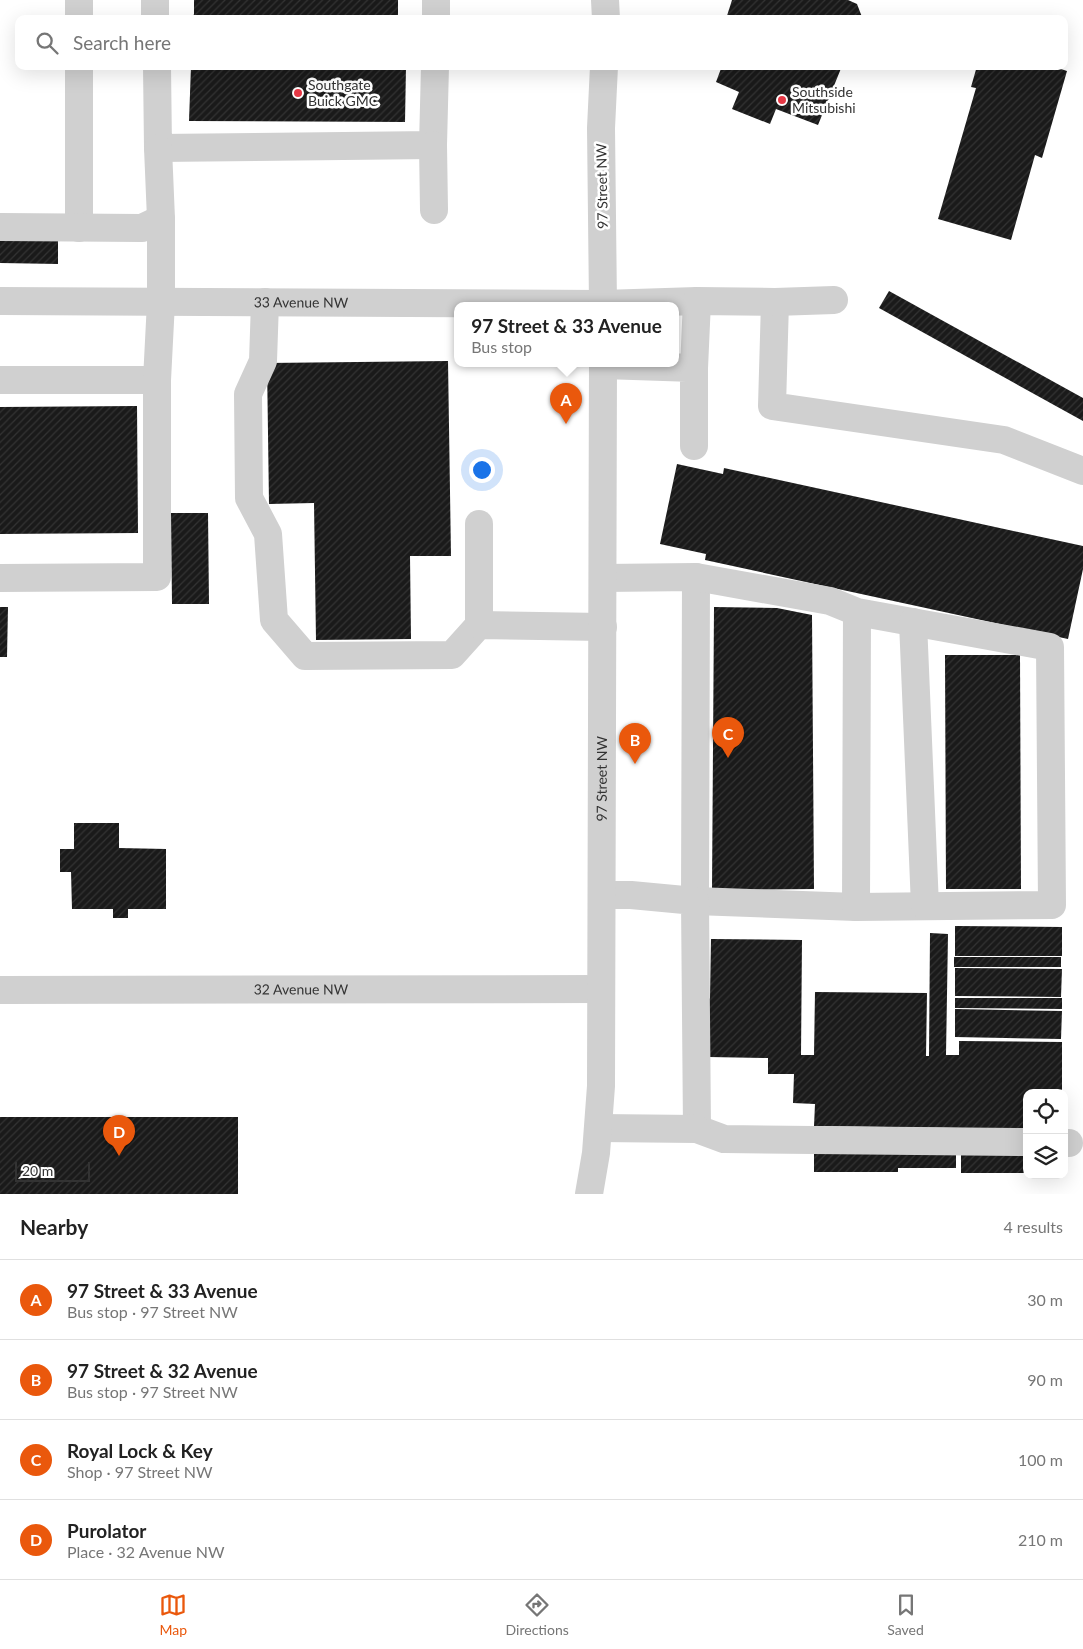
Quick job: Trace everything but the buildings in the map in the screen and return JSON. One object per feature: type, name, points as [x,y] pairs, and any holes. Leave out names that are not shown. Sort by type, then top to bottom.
[{"type":"street","points":[[80,0],[80,15]]},
{"type":"street","points":[[155,0],[156,15]]},
{"type":"street","points":[[436,0],[436,15]]},
{"type":"street","points":[[605,0],[606,15]]},
{"type":"street","points":[[80,70],[80,228]]},
{"type":"street","points":[[0,578],[157,577],[157,380],[161,302],[161,219],[156,70]]},
{"type":"street","points":[[434,210],[435,70]]},
{"type":"street","name":"97 Street NW","points":[[604,70],[601,128],[604,302]]},
{"type":"street","points":[[158,148],[433,145]]},
{"type":"street","points":[[0,227],[142,228],[161,219]]},
{"type":"street","name":"33 Avenue NW","points":[[666,302],[834,300]]},
{"type":"street","name":"33 Avenue NW","points":[[0,301],[454,303]]},
{"type":"street","points":[[694,446],[694,368],[697,301]]},
{"type":"street","points":[[265,302],[263,361],[248,394],[249,498],[268,534],[274,620],[304,656],[452,655],[479,625],[479,524]]},
{"type":"street","points":[[775,302],[772,406],[1004,440],[1083,471]]},
{"type":"street","name":"97 Street NW","points":[[589,1194],[599,1128],[601,1086],[604,367]]},
{"type":"street","points":[[672,367],[694,368]]},
{"type":"street","points":[[0,380],[157,380]]},
{"type":"street","points":[[602,895],[631,895],[695,902],[856,906],[1052,905],[1050,647],[857,612],[830,601],[696,577],[603,578]]},
{"type":"street","points":[[696,577],[695,902],[697,1129]]},
{"type":"street","points":[[856,906],[857,612]]},
{"type":"street","points":[[913,622],[925,906]]},
{"type":"street","points":[[479,625],[603,627]]},
{"type":"street","name":"32 Avenue NW","points":[[0,990],[602,989]]},
{"type":"street","points":[[599,1128],[697,1129],[724,1139],[1023,1142]]},
{"type":"place","name":"Southgate Buick GMC","points":[[298,93]]},
{"type":"place","name":"Southside Mitsubishi","points":[[782,100]]},
{"type":"place","name":"97 Street & 33 Avenue","points":[[566,424]]},
{"type":"place","name":"Royal Lock & Key","points":[[728,758]]},
{"type":"place","name":"97 Street & 32 Avenue","points":[[635,764]]},
{"type":"place","name":"Purolator","points":[[119,1156]]}]
